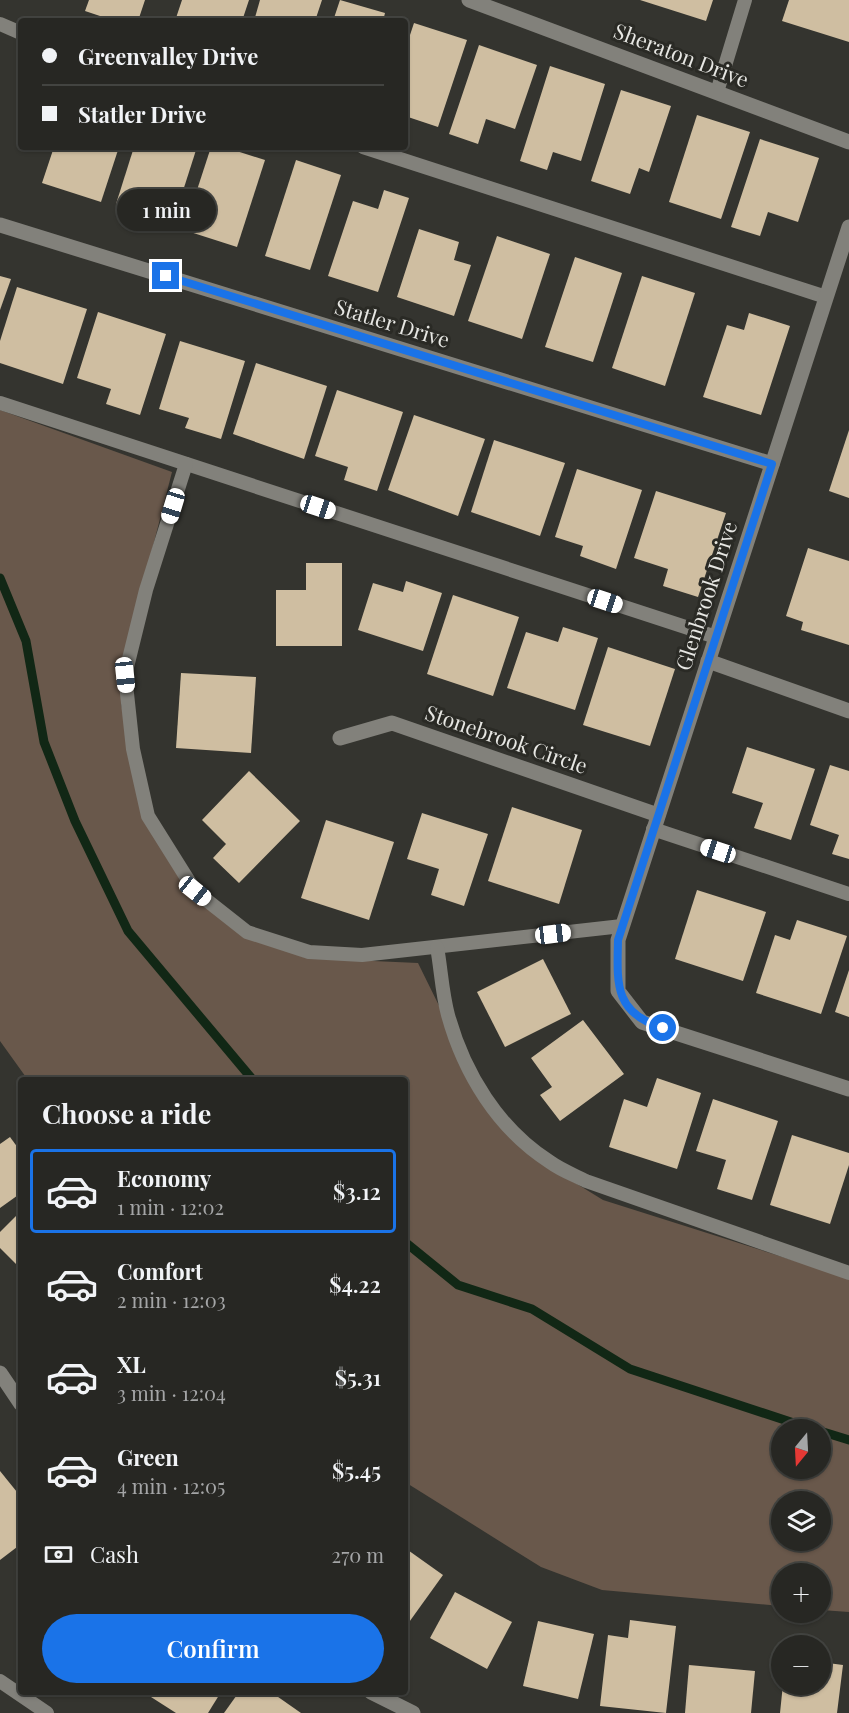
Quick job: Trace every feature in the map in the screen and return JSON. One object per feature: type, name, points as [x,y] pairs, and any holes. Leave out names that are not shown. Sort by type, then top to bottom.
[{"type":"street","name":"Sheraton Drive","points":[[470,0],[499,5],[849,142]]},
{"type":"street","name":"Statler Drive","points":[[0,225],[772,464]]},
{"type":"street","name":"Glenbrook Drive","points":[[849,227],[622,926],[618,940],[617,979],[618,991],[642,1022],[849,1089]]},
{"type":"street","points":[[708,661],[849,711]]},
{"type":"street","name":"Stonebrook Circle","points":[[340,738],[392,723],[656,822]]},
{"type":"street","points":[[0,1373],[18,1400]]},
{"type":"street","points":[[377,1695],[413,1713]]},
{"type":"lane","points":[[717,92],[745,0]]},
{"type":"lane","points":[[0,24],[18,32]]},
{"type":"lane","points":[[372,150],[826,297]]},
{"type":"lane","points":[[0,403],[716,637]]},
{"type":"lane","points":[[186,464],[146,590],[125,675],[133,749],[148,816],[195,891],[247,932],[309,952],[362,955],[622,926]]},
{"type":"lane","points":[[656,822],[849,894]]},
{"type":"lane","points":[[437,947],[447,1013],[460,1052],[481,1092],[516,1136],[550,1162],[586,1181],[849,1273]]},
{"type":"lane","points":[[0,1681],[18,1693]]},
{"type":"lane","points":[[21,1695],[47,1713]]},
{"type":"shaded area","points":[[0,410],[172,472],[122,667],[121,703],[143,818],[194,898],[245,935],[306,958],[418,963],[486,1101],[538,1160],[603,1200],[849,1278],[849,1612],[831,1611],[831,1563],[771,1563],[771,1605],[602,1590],[541,1567],[408,1484],[408,1077],[26,1077],[0,1041]]},
{"type":"building","points":[[89,0],[145,0],[139,18],[106,18],[85,11]]},
{"type":"building","points":[[182,0],[249,0],[243,18],[176,18]]},
{"type":"building","points":[[260,0],[322,0],[316,18],[255,18]]},
{"type":"building","points":[[340,0],[385,13],[384,18],[334,18]]},
{"type":"building","points":[[640,0],[713,0],[706,21]]},
{"type":"building","points":[[789,0],[849,0],[849,42],[782,21]]},
{"type":"building","points":[[414,23],[467,40],[438,127],[408,117],[408,41]]},
{"type":"building","points":[[479,45],[537,65],[515,129],[486,119],[478,144],[449,134]]},
{"type":"building","points":[[550,66],[605,84],[581,161],[553,152],[547,170],[520,161]]},
{"type":"building","points":[[621,90],[671,106],[649,172],[639,168],[630,194],[591,181]]},
{"type":"building","points":[[697,115],[750,132],[721,219],[669,202]]},
{"type":"building","points":[[760,139],[819,158],[798,222],[768,212],[760,236],[731,227]]},
{"type":"building","points":[[53,150],[118,150],[101,202],[42,183]]},
{"type":"building","points":[[133,150],[196,150],[173,222],[116,204]]},
{"type":"building","points":[[210,150],[233,150],[265,160],[237,247],[184,230]]},
{"type":"building","points":[[296,160],[341,175],[310,270],[265,256]]},
{"type":"building","points":[[384,190],[409,198],[378,292],[328,276],[353,201],[378,209]]},
{"type":"building","points":[[419,229],[459,242],[454,260],[471,265],[454,316],[397,297]]},
{"type":"building","points":[[497,236],[550,254],[522,339],[468,321]]},
{"type":"building","points":[[575,257],[622,273],[593,362],[545,347]]},
{"type":"building","points":[[0,276],[11,279],[0,310]]},
{"type":"building","points":[[642,276],[695,293],[665,386],[612,368]]},
{"type":"building","points":[[17,287],[87,309],[63,384],[0,363],[0,341]]},
{"type":"building","points":[[98,312],[166,334],[140,415],[106,404],[111,389],[77,378]]},
{"type":"building","points":[[749,313],[790,326],[761,415],[703,397],[727,325],[744,330]]},
{"type":"building","points":[[180,341],[245,361],[221,439],[185,428],[189,418],[159,409]]},
{"type":"building","points":[[256,363],[327,386],[304,459],[233,434]]},
{"type":"building","points":[[337,390],[403,412],[377,491],[344,480],[348,467],[315,456]]},
{"type":"building","points":[[414,415],[485,439],[458,516],[388,490]]},
{"type":"building","points":[[849,430],[849,498],[829,491]]},
{"type":"building","points":[[494,440],[565,463],[540,536],[471,512]]},
{"type":"building","points":[[577,469],[642,490],[616,569],[580,556],[583,546],[555,537]]},
{"type":"building","points":[[656,491],[726,513],[698,597],[663,586],[668,569],[634,558]]},
{"type":"building","points":[[808,548],[849,561],[849,645],[801,630],[803,622],[786,616]]},
{"type":"building","points":[[306,563],[342,563],[342,646],[276,646],[276,590],[306,590]]},
{"type":"building","points":[[406,581],[442,593],[423,651],[358,630],[373,583],[403,592]]},
{"type":"building","points":[[453,595],[519,617],[493,696],[427,674]]},
{"type":"building","points":[[563,627],[598,638],[575,710],[507,688],[526,632],[558,642]]},
{"type":"building","points":[[608,647],[675,669],[650,746],[583,725]]},
{"type":"building","points":[[181,673],[256,677],[251,753],[176,748]]},
{"type":"building","points":[[747,747],[815,769],[791,840],[754,828],[763,803],[732,793]]},
{"type":"building","points":[[830,765],[849,771],[849,859],[832,854],[839,835],[810,825]]},
{"type":"building","points":[[249,771],[300,821],[239,883],[213,858],[226,844],[202,820]]},
{"type":"building","points":[[512,807],[582,830],[559,904],[488,881]]},
{"type":"building","points":[[422,813],[488,834],[464,906],[431,895],[439,869],[407,859]]},
{"type":"building","points":[[326,820],[394,842],[369,920],[301,898]]},
{"type":"building","points":[[697,890],[766,912],[743,981],[675,959]]},
{"type":"building","points":[[797,920],[847,936],[821,1014],[756,993],[775,935],[790,940]]},
{"type":"building","points":[[543,959],[571,1014],[505,1047],[477,992]]},
{"type":"building","points":[[849,970],[849,1017],[835,1012]]},
{"type":"building","points":[[583,1020],[624,1074],[560,1121],[540,1095],[552,1087],[531,1058]]},
{"type":"building","points":[[657,1078],[701,1093],[677,1169],[609,1147],[624,1099],[647,1107]]},
{"type":"building","points":[[713,1099],[778,1121],[752,1200],[717,1189],[726,1160],[696,1151]]},
{"type":"building","points":[[792,1135],[849,1153],[849,1165],[830,1224],[770,1205]]},
{"type":"building","points":[[10,1137],[18,1148],[18,1195],[0,1208],[0,1144]]},
{"type":"building","points":[[18,1214],[18,1266],[0,1248],[0,1232]]},
{"type":"building","points":[[0,1471],[18,1493],[18,1546],[0,1560]]},
{"type":"building","points":[[408,1550],[443,1575],[408,1624]]},
{"type":"building","points":[[455,1592],[512,1622],[487,1669],[430,1638]]},
{"type":"building","points":[[630,1620],[676,1626],[666,1713],[600,1706],[608,1635],[628,1638]]},
{"type":"building","points":[[538,1621],[594,1634],[578,1699],[523,1686]]},
{"type":"building","points":[[831,1663],[843,1665],[837,1713],[780,1713],[782,1695],[831,1695]]},
{"type":"building","points":[[689,1665],[755,1671],[751,1713],[685,1713]]},
{"type":"building","points":[[152,1695],[219,1695],[208,1713],[176,1713],[151,1697]]},
{"type":"building","points":[[237,1695],[275,1695],[301,1713],[224,1713]]},
{"type":"waterway","points":[[0,578],[26,641],[44,742],[75,821],[128,931],[250,1077]]},
{"type":"waterway","points":[[408,1244],[458,1285],[532,1309],[630,1369],[782,1419]]},
{"type":"waterway","points":[[831,1434],[849,1440]]},
{"type":"route","points":[[166,276],[772,464],[618,940],[618,991],[642,1022],[663,1028]]}]
